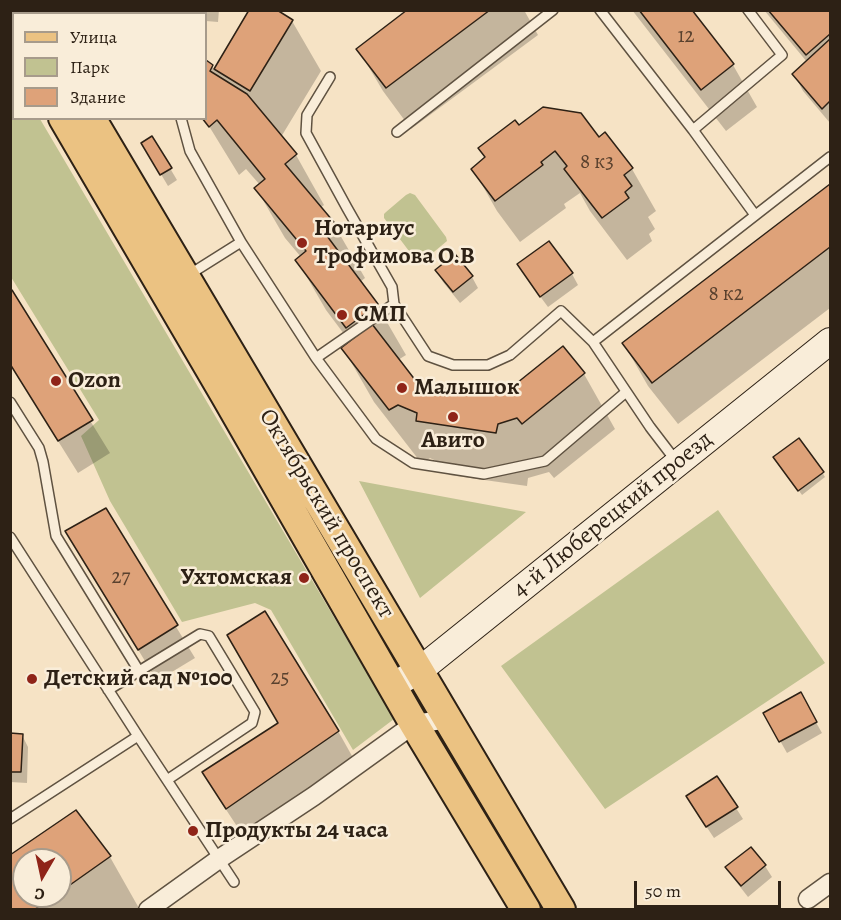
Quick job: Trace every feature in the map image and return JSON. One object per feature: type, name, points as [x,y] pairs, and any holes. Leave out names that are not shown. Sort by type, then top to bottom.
[{"type":"main road","name":"Октябрьский проспект","points":[[64,120],[414,724],[526,909]]},
{"type":"main road","name":"Октябрьский проспект","points":[[92,120],[561,909]]},
{"type":"street","name":"4-й Люберецкий проезд","points":[[392,686],[420,670],[831,341]]},
{"type":"street","points":[[414,724],[420,670]]},
{"type":"street","points":[[148,909],[314,796],[414,724],[449,719]]},
{"type":"street","points":[[808,899],[831,883]]},
{"type":"lane","points":[[397,132],[553,10]]},
{"type":"lane","points":[[600,10],[693,130],[755,215]]},
{"type":"lane","points":[[693,130],[782,55],[748,10]]},
{"type":"lane","points":[[330,77],[307,115],[306,133],[392,287],[394,304],[428,356],[453,365],[488,365],[510,355],[561,311],[593,342],[650,427],[678,463]]},
{"type":"lane","points":[[182,120],[190,151],[241,242],[316,358],[376,439],[413,463],[484,474],[545,461],[626,392]]},
{"type":"lane","points":[[593,342],[831,157]]},
{"type":"lane","points":[[186,277],[241,242]]},
{"type":"lane","points":[[316,358],[394,304]]},
{"type":"lane","points":[[10,402],[39,448],[56,536],[139,670]]},
{"type":"lane","points":[[10,537],[234,882]]},
{"type":"lane","points":[[108,690],[200,634],[208,636],[255,712],[252,723],[167,780]]},
{"type":"lane","points":[[10,819],[138,736]]},
{"type":"green space","points":[[11,69],[12,120],[41,120],[394,719],[353,750],[271,610],[255,603],[182,622],[110,501],[81,436],[99,420],[11,277]]},
{"type":"green space","points":[[410,193],[415,195],[447,241],[423,261],[415,259],[384,218],[386,212]]},
{"type":"green space","points":[[359,481],[526,512],[420,598]]},
{"type":"green space","points":[[718,510],[825,663],[605,809],[501,666]]},
{"type":"building","points":[[249,10],[277,10],[293,20],[250,91],[214,69]]},
{"type":"building","points":[[407,10],[490,10],[386,88],[356,49]]},
{"type":"building","points":[[639,10],[692,10],[734,64],[701,90]]},
{"type":"building","points":[[768,10],[830,10],[830,34],[806,55]]},
{"type":"building","points":[[830,39],[830,101],[822,109],[792,74]]},
{"type":"building","points":[[207,61],[213,65],[210,71],[247,94],[297,154],[285,164],[338,227],[327,236],[378,304],[346,328],[295,260],[306,251],[254,188],[265,179],[217,120],[209,127],[204,120],[207,120]]},
{"type":"building","points":[[543,107],[581,113],[599,137],[605,132],[633,168],[624,175],[632,186],[625,192],[629,198],[602,218],[564,169],[567,166],[555,151],[541,162],[543,165],[495,201],[471,169],[485,157],[478,148],[515,120],[519,125]]},
{"type":"building","points":[[152,136],[172,168],[160,175],[141,143]]},
{"type":"building","points":[[830,184],[830,247],[652,383],[622,343]]},
{"type":"building","points":[[549,241],[573,273],[540,297],[517,264]]},
{"type":"building","points":[[455,254],[473,276],[453,292],[435,270]]},
{"type":"building","points":[[12,290],[93,420],[58,441],[10,364],[10,291]]},
{"type":"building","points":[[372,324],[419,385],[502,395],[563,346],[585,373],[522,424],[517,418],[498,424],[496,433],[416,421],[417,413],[398,405],[389,410],[341,348]]},
{"type":"building","points":[[799,438],[824,472],[798,491],[773,457]]},
{"type":"building","points":[[106,508],[178,625],[138,650],[65,531]]},
{"type":"building","points":[[265,611],[339,731],[226,809],[202,772],[278,723],[227,635]]},
{"type":"building","points":[[801,692],[817,722],[779,742],[763,713]]},
{"type":"building","points":[[10,733],[23,734],[21,772],[10,772]]},
{"type":"building","points":[[717,776],[738,807],[706,827],[686,796]]},
{"type":"building","points":[[76,810],[111,856],[72,884],[72,848],[20,848]]},
{"type":"building","points":[[751,847],[766,865],[741,886],[725,867]]},
{"type":"building","points":[[12,854],[12,908],[37,908],[34,910],[10,910],[10,855]]},
{"type":"place","name":"Нотариус Трофимова О.В","points":[[302,243]]},
{"type":"place","name":"СМП","points":[[342,315]]},
{"type":"place","name":"Ozon","points":[[56,381]]},
{"type":"place","name":"Малышок","points":[[402,388]]},
{"type":"place","name":"Авито","points":[[453,417]]},
{"type":"place","name":"Ухтомская","points":[[304,578]]},
{"type":"place","name":"Детский сад №100","points":[[32,679]]},
{"type":"place","name":"Продукты 24 часа","points":[[193,831]]}]
